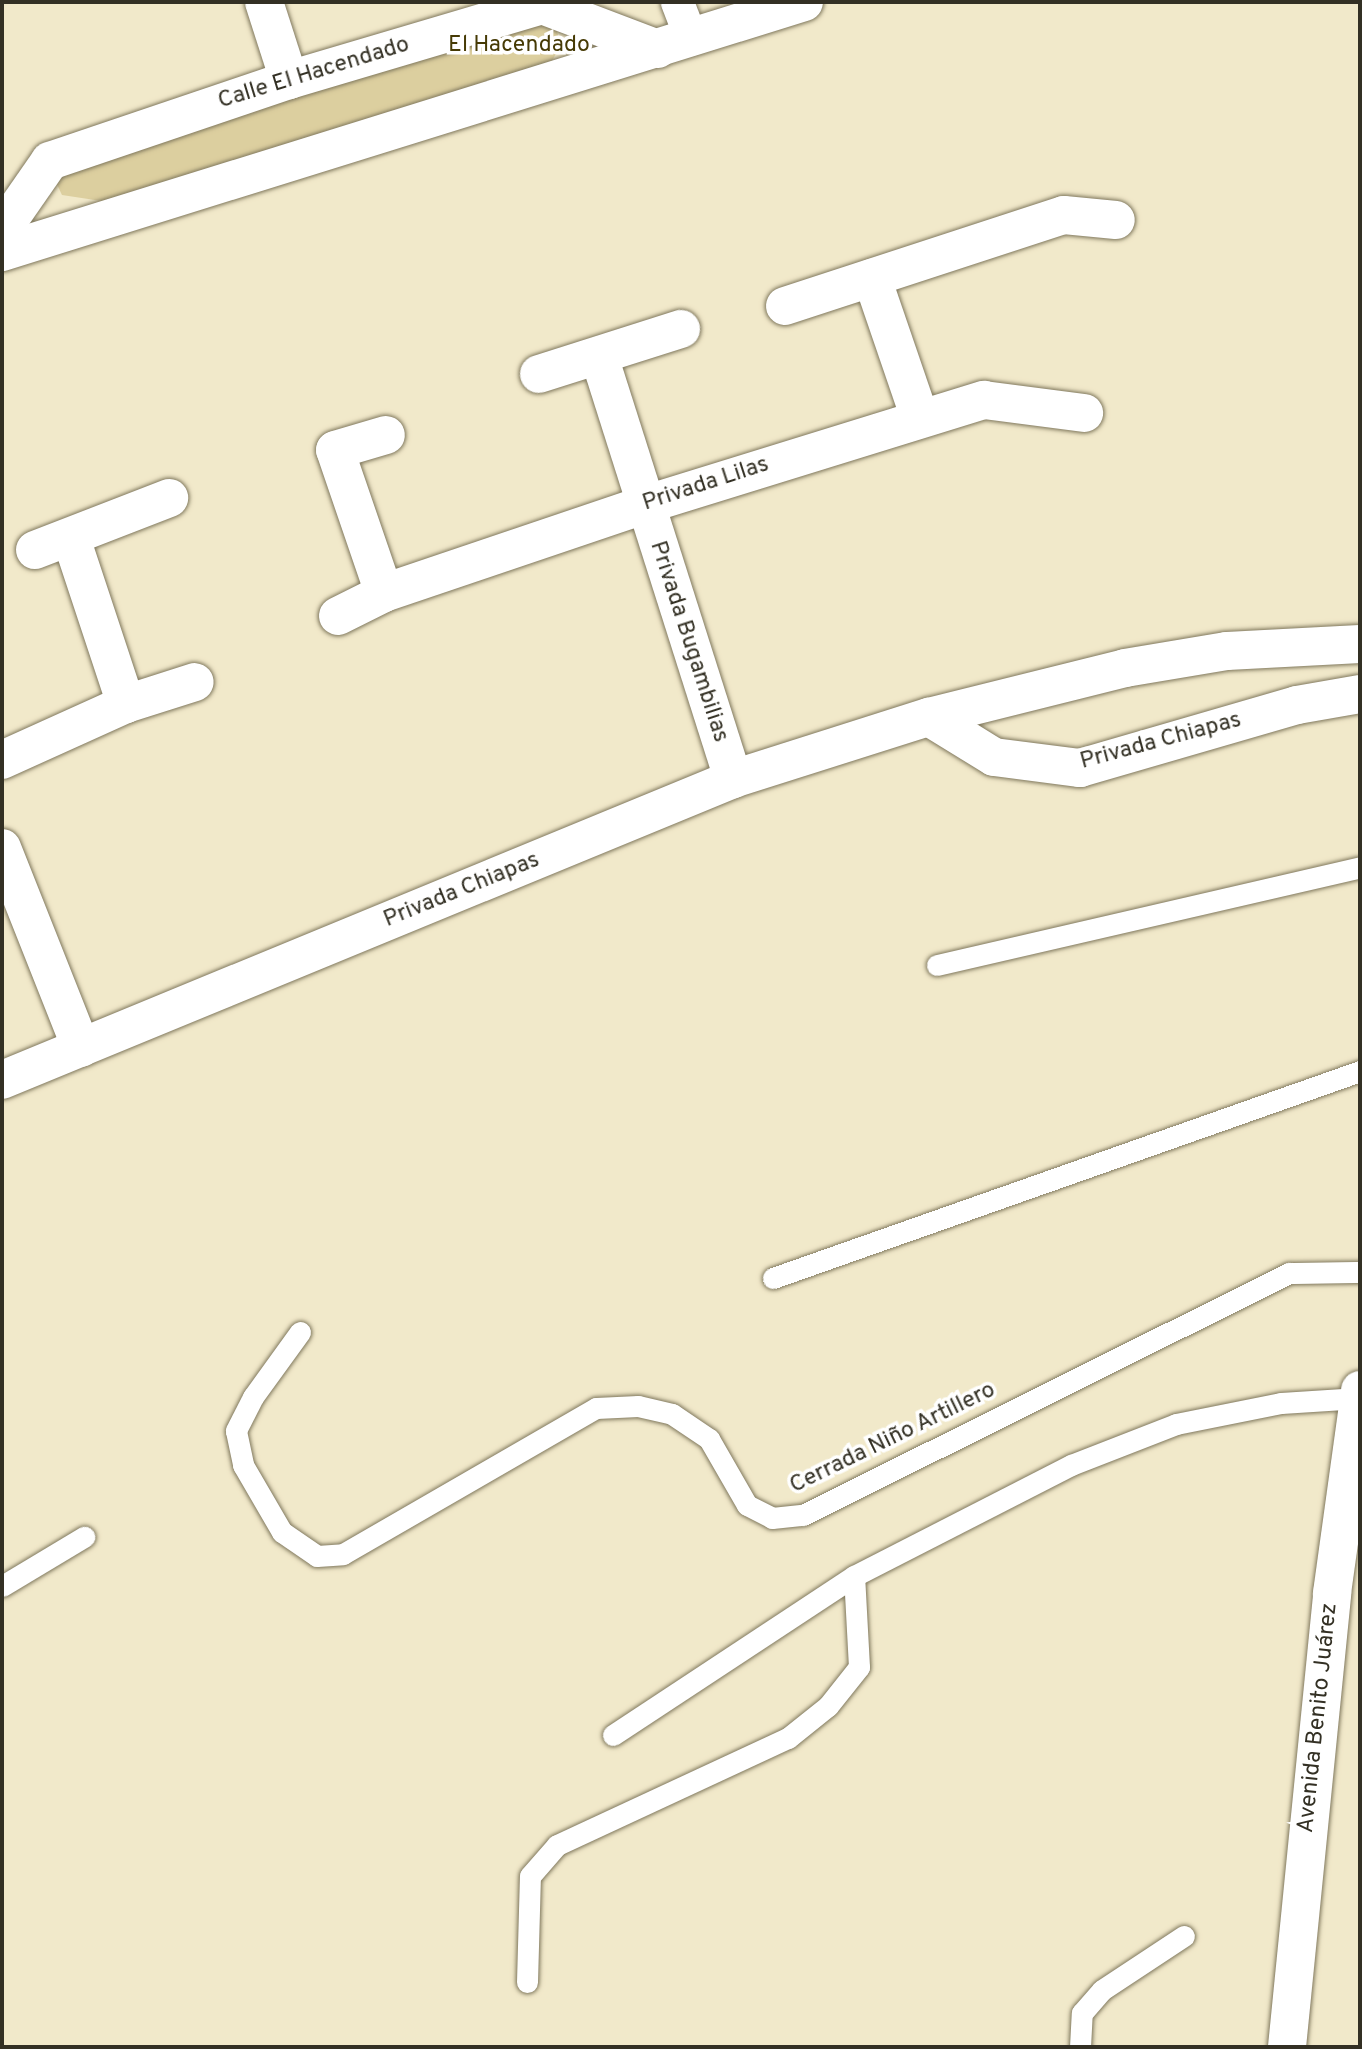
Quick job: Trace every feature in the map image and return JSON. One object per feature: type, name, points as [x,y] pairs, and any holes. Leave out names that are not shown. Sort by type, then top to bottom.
[{"type":"street","points":[[264,2],[289,80]]},
{"type":"street","points":[[674,44],[677,2]]},
{"type":"street","points":[[2,252],[804,2]]},
{"type":"street","name":"Calle El Hacendado","points":[[2,230],[50,161],[289,80],[542,5],[674,44]]},
{"type":"street","points":[[785,306],[1064,215],[1116,220]]},
{"type":"street","points":[[872,278],[919,418]]},
{"type":"street","points":[[539,374],[681,329]]},
{"type":"street","name":"Privada Bugambilias","points":[[599,356],[733,779]]},
{"type":"street","name":"Privada Lilas","points":[[338,616],[384,593],[644,505],[984,400],[1084,413]]},
{"type":"street","points":[[384,593],[335,450],[386,435]]},
{"type":"street","points":[[35,550],[169,498]]},
{"type":"street","points":[[71,538],[126,705]]},
{"type":"street","name":"Privada Chiapas","points":[[2,1080],[733,779],[929,717],[1125,668],[1227,651],[1360,644]]},
{"type":"street","points":[[2,760],[126,705],[194,682]]},
{"type":"street","name":"Privada Chiapas","points":[[929,717],[994,757],[1080,768],[1297,705],[1360,694]]},
{"type":"street","points":[[2,848],[82,1048]]},
{"type":"street","name":"Avenida Benito Juárez","points":[[1287,2047],[1332,1593],[1360,1394]]},
{"type":"lane","points":[[937,965],[1360,867]]},
{"type":"lane","points":[[773,1278],[1360,1071]]},
{"type":"lane","name":"Cerrada Niño Artillero","points":[[300,1332],[253,1397],[236,1430],[243,1465],[282,1532],[317,1556],[343,1554],[596,1408],[638,1406],[672,1414],[709,1439],[747,1505],[772,1518],[803,1515],[1289,1273],[1360,1272]]},
{"type":"lane","points":[[613,1735],[855,1576],[1072,1465],[1176,1424],[1281,1403],[1360,1394]]},
{"type":"lane","points":[[2,1587],[84,1537]]},
{"type":"lane","points":[[527,1982],[530,1876],[557,1845],[788,1738],[828,1706],[859,1667],[855,1576]]},
{"type":"lane","points":[[1080,2047],[1082,2013],[1102,1990],[1184,1936]]},
{"type":"green space","name":"El Hacendado","points":[[553,20],[561,44],[552,61],[108,202],[62,195],[53,176],[60,165]]}]
